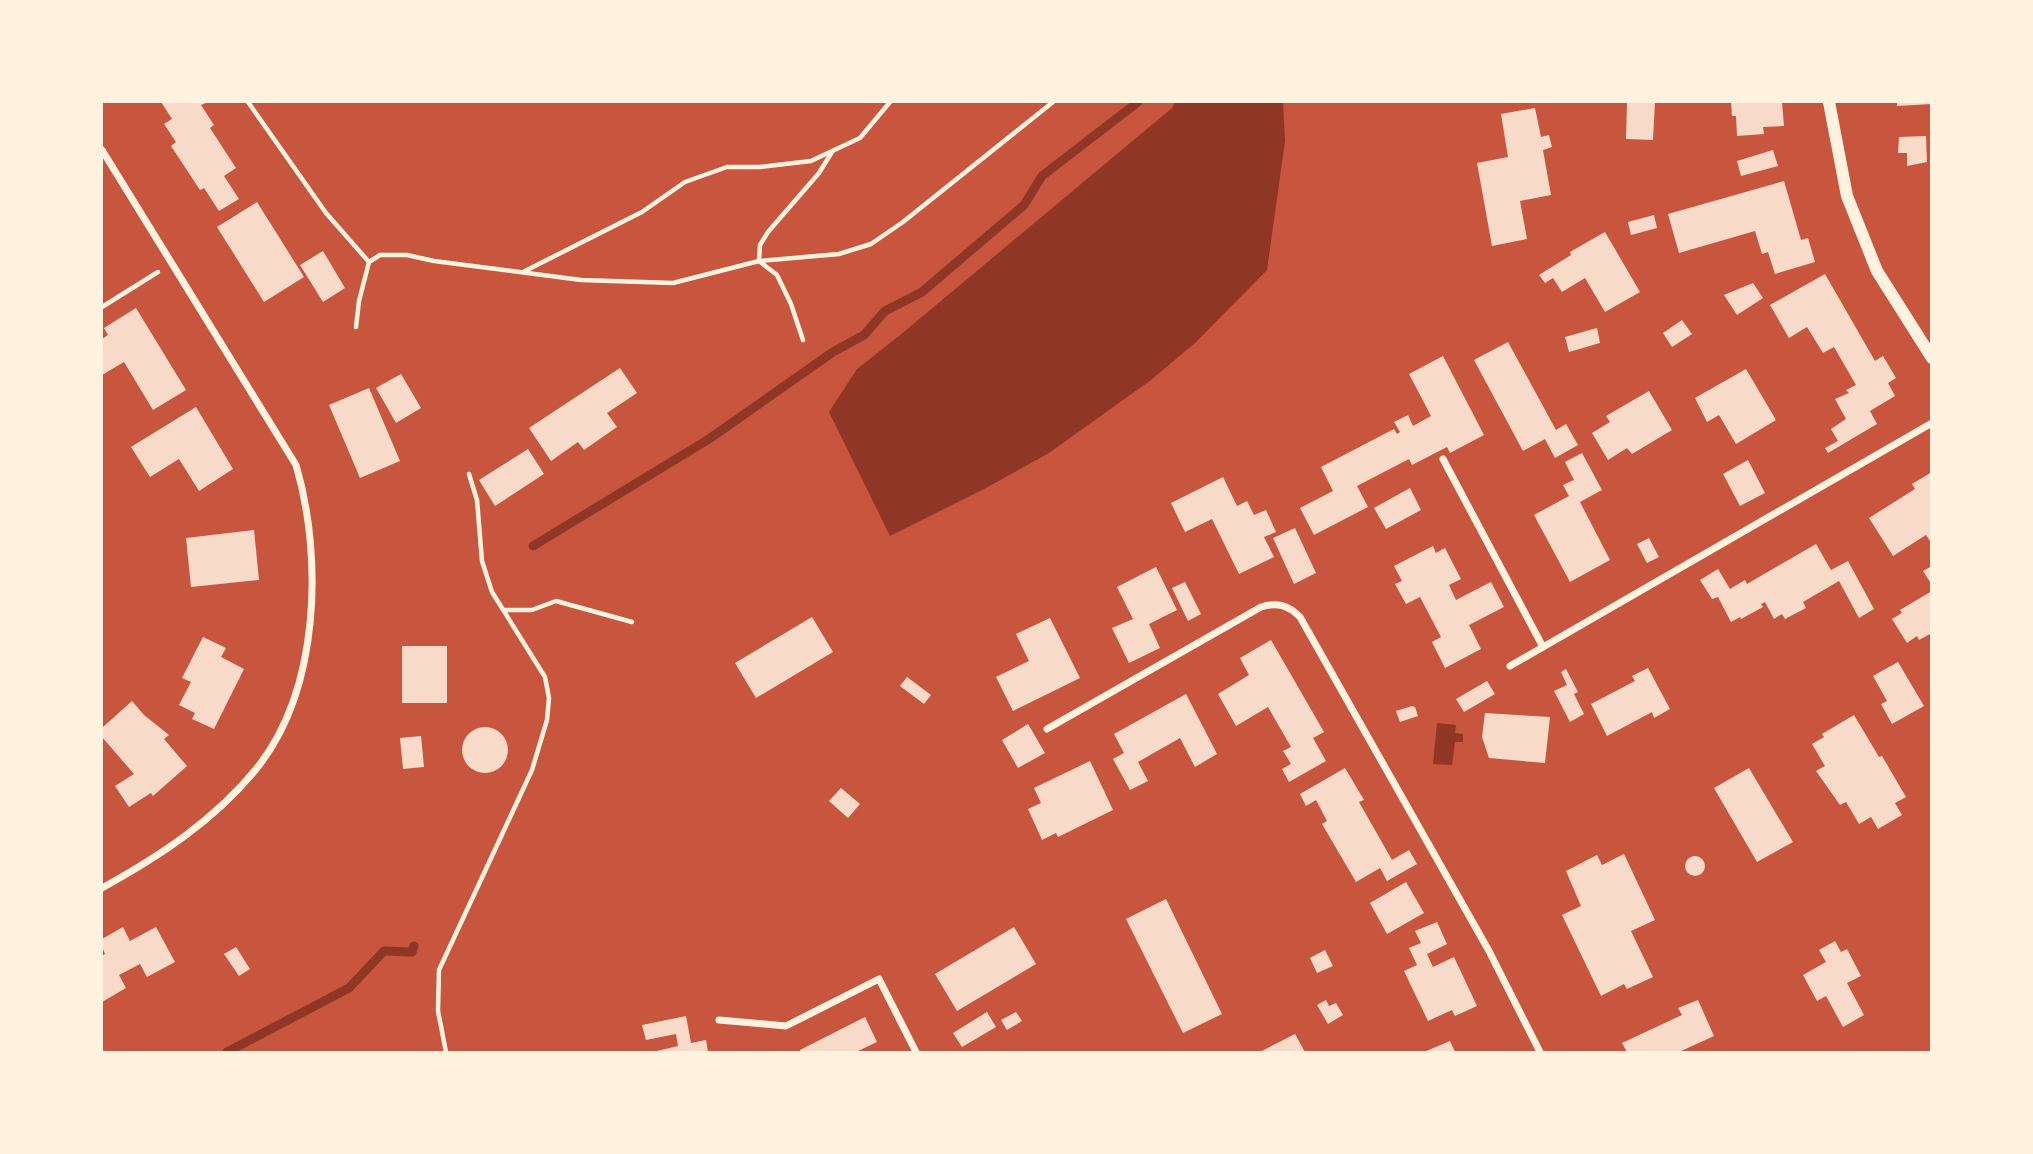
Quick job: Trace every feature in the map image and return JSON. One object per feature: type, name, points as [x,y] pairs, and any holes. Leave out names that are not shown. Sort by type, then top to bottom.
[{"type":"street","points":[[1829,102],[1847,196],[1852,209],[1877,271],[1931,358]]},
{"type":"street","points":[[102,150],[296,465],[310,530],[314,587],[310,628],[298,685],[280,731],[259,765],[239,789],[186,837],[102,888]]},
{"type":"street","points":[[1510,666],[1931,423]]},
{"type":"street","points":[[1443,459],[1543,648]]},
{"type":"street","points":[[1047,729],[1261,607],[1271,604],[1292,609],[1300,617],[1489,951],[1540,1052]]},
{"type":"street","points":[[719,1020],[786,1026],[879,979],[916,1052]]},
{"type":"path","points":[[248,102],[326,213],[369,262]]},
{"type":"path","points":[[525,271],[642,212],[685,182],[727,167],[760,167],[811,161],[833,151],[860,138],[890,102]]},
{"type":"path","points":[[356,327],[359,301],[369,262],[380,255],[407,255],[581,280],[673,283],[759,261],[839,254],[871,244],[904,222],[1053,102]]},
{"type":"path","points":[[759,261],[760,245],[768,232],[819,173],[833,151]]},
{"type":"path","points":[[759,261],[777,275],[791,304],[803,340]]},
{"type":"path","points":[[102,307],[171,264]]},
{"type":"path","points":[[446,1052],[438,1011],[439,970],[532,770],[547,720],[549,698],[545,677],[492,592],[482,561],[477,500],[468,474]]},
{"type":"path","points":[[504,610],[532,610],[556,601],[632,622]]},
{"type":"shaded area","points":[[1175,102],[1283,102],[1285,141],[1267,270],[1195,343],[1151,380],[1049,453],[890,536],[829,412],[857,369],[1172,108]]},
{"type":"shaded area","points":[[1437,723],[1456,725],[1455,733],[1463,734],[1463,742],[1455,742],[1452,765],[1433,764]]},
{"type":"building","points":[[161,102],[208,102],[201,105],[214,125],[210,128],[236,168],[224,176],[239,199],[219,211],[204,188],[200,190],[171,146],[176,142],[164,124],[172,119]]},
{"type":"building","points":[[1627,102],[1655,102],[1653,140],[1626,139]]},
{"type":"building","points":[[1731,102],[1782,102],[1784,126],[1763,127],[1764,134],[1737,136],[1736,116],[1732,116]]},
{"type":"building","points":[[1897,102],[1932,102],[1932,104],[1897,106]]},
{"type":"building","points":[[1535,108],[1541,137],[1549,135],[1552,147],[1543,150],[1551,195],[1520,201],[1527,239],[1492,246],[1477,163],[1508,157],[1501,114]]},
{"type":"building","points":[[1926,136],[1927,162],[1907,166],[1907,153],[1898,153],[1899,137]]},
{"type":"building","points":[[1773,150],[1778,166],[1741,176],[1737,161]]},
{"type":"building","points":[[1784,181],[1801,240],[1808,238],[1815,262],[1775,274],[1768,252],[1762,254],[1755,231],[1679,253],[1668,214]]},
{"type":"building","points":[[257,202],[304,277],[264,302],[217,227]]},
{"type":"building","points":[[1654,215],[1657,228],[1631,235],[1628,222]]},
{"type":"building","points":[[1605,232],[1640,292],[1605,312],[1585,278],[1562,292],[1553,278],[1545,283],[1539,275],[1571,255],[1570,252]]},
{"type":"building","points":[[323,251],[345,288],[323,302],[300,265]]},
{"type":"building","points":[[1825,274],[1875,361],[1883,356],[1896,378],[1888,383],[1895,396],[1870,411],[1877,424],[1828,453],[1825,448],[1838,441],[1831,429],[1846,419],[1835,399],[1849,393],[1846,390],[1856,385],[1834,347],[1823,353],[1807,327],[1789,338],[1770,305]]},
{"type":"building","points":[[1753,283],[1763,298],[1737,315],[1724,295]]},
{"type":"building","points":[[136,308],[186,390],[153,410],[124,362],[102,375],[102,339],[108,335],[104,328]]},
{"type":"building","points":[[1682,320],[1692,334],[1672,347],[1663,333]]},
{"type":"building","points":[[1597,328],[1600,343],[1569,352],[1565,337]]},
{"type":"building","points":[[1508,342],[1556,430],[1566,424],[1578,445],[1555,458],[1545,439],[1523,451],[1474,360]]},
{"type":"building","points":[[1443,356],[1484,435],[1450,453],[1447,447],[1412,465],[1409,459],[1357,486],[1368,507],[1314,535],[1300,508],[1333,491],[1321,467],[1394,429],[1397,434],[1400,432],[1394,422],[1408,415],[1413,426],[1431,416],[1409,374]]},
{"type":"building","points":[[620,368],[637,393],[607,413],[617,427],[584,450],[578,442],[551,461],[529,428]]},
{"type":"building","points":[[1746,369],[1776,420],[1736,444],[1719,415],[1707,422],[1695,398]]},
{"type":"building","points":[[401,374],[421,408],[396,423],[376,388]]},
{"type":"building","points":[[369,388],[400,461],[360,478],[329,405]]},
{"type":"building","points":[[1649,391],[1672,430],[1632,454],[1627,448],[1608,460],[1592,433],[1610,422],[1606,416]]},
{"type":"building","points":[[196,407],[233,469],[199,491],[179,459],[150,477],[131,447]]},
{"type":"building","points":[[528,449],[544,474],[495,506],[479,480]]},
{"type":"building","points":[[1582,453],[1602,490],[1580,502],[1610,560],[1570,582],[1534,515],[1569,496],[1563,485],[1574,480],[1565,462]]},
{"type":"building","points":[[1748,460],[1765,493],[1740,506],[1723,474]]},
{"type":"building","points":[[1932,472],[1932,544],[1926,535],[1893,556],[1869,518],[1915,489],[1912,484]]},
{"type":"building","points":[[1223,477],[1237,506],[1247,501],[1254,515],[1266,510],[1276,532],[1264,537],[1274,557],[1239,574],[1212,519],[1185,532],[1171,503]]},
{"type":"building","points":[[1410,488],[1421,510],[1386,529],[1374,508]]},
{"type":"building","points":[[1295,528],[1316,573],[1294,584],[1273,538]]},
{"type":"building","points":[[254,530],[259,580],[191,587],[186,538]]},
{"type":"building","points":[[1649,538],[1659,557],[1647,563],[1637,544]]},
{"type":"building","points":[[1816,544],[1831,570],[1848,561],[1874,609],[1859,618],[1839,581],[1803,602],[1806,608],[1785,619],[1782,614],[1774,619],[1765,602],[1761,604],[1763,607],[1731,622],[1718,597],[1712,599],[1700,580],[1718,569],[1730,589],[1745,580],[1747,584]]},
{"type":"building","points":[[1433,546],[1436,553],[1445,548],[1461,579],[1449,585],[1456,600],[1491,582],[1504,607],[1469,625],[1481,649],[1445,668],[1432,642],[1441,637],[1420,597],[1406,604],[1395,584],[1402,581],[1394,566]]},
{"type":"building","points":[[1932,566],[1932,585],[1923,571]]},
{"type":"building","points":[[1156,567],[1177,610],[1149,624],[1160,648],[1129,663],[1112,628],[1133,619],[1117,587]]},
{"type":"building","points":[[1185,582],[1201,614],[1188,621],[1172,588]]},
{"type":"building","points":[[1932,591],[1932,633],[1919,640],[1917,636],[1907,643],[1892,619],[1902,613],[1900,610]]},
{"type":"building","points":[[812,617],[833,652],[756,698],[735,663]]},
{"type":"building","points":[[1050,618],[1080,678],[1013,711],[996,677],[1029,661],[1016,634]]},
{"type":"building","points":[[203,637],[226,648],[221,657],[244,669],[214,729],[192,719],[195,713],[179,705],[191,682],[182,678]]},
{"type":"building","points":[[1271,640],[1324,732],[1313,738],[1326,761],[1289,782],[1282,769],[1291,764],[1283,751],[1291,747],[1268,707],[1236,726],[1218,694],[1249,675],[1240,658]]},
{"type":"building","points":[[402,646],[447,646],[447,703],[402,703]]},
{"type":"building","points":[[1898,662],[1924,706],[1892,724],[1881,704],[1887,701],[1873,676]]},
{"type":"building","points":[[1648,668],[1670,709],[1654,718],[1652,712],[1607,736],[1591,704],[1635,681],[1632,676]]},
{"type":"building","points":[[1566,669],[1578,692],[1574,694],[1584,714],[1570,722],[1554,691],[1567,685],[1561,672]]},
{"type":"building","points":[[907,677],[931,695],[924,704],[900,686]]},
{"type":"building","points":[[1487,681],[1495,694],[1464,712],[1456,699]]},
{"type":"building","points":[[1186,694],[1217,754],[1195,767],[1180,738],[1138,762],[1148,781],[1130,790],[1113,759],[1124,753],[1114,734]]},
{"type":"building","points":[[132,701],[144,715],[169,735],[164,739],[187,766],[153,796],[151,793],[129,807],[115,786],[134,774],[102,737],[102,728]]},
{"type":"building","points":[[1412,706],[1418,716],[1400,722],[1396,711]]},
{"type":"building","points":[[1485,713],[1550,717],[1545,763],[1489,758],[1482,737]]},
{"type":"building","points":[[1854,715],[1906,797],[1895,803],[1902,815],[1878,829],[1871,817],[1859,824],[1846,802],[1840,805],[1816,771],[1825,766],[1812,744],[1824,737],[1822,734]]},
{"type":"building","points":[[1028,724],[1045,753],[1018,768],[1002,740]]},
{"type":"building","points":[[485,727],[501,734],[508,750],[501,766],[485,773],[469,766],[462,750],[469,734]]},
{"type":"building","points":[[421,736],[424,767],[403,769],[400,738]]},
{"type":"building","points":[[1090,761],[1113,810],[1058,837],[1056,833],[1042,840],[1028,809],[1041,803],[1034,788]]},
{"type":"building","points":[[1345,768],[1364,800],[1359,802],[1392,860],[1409,850],[1417,864],[1387,881],[1380,868],[1356,882],[1322,824],[1327,821],[1316,800],[1306,806],[1300,794]]},
{"type":"building","points":[[1749,768],[1793,842],[1757,862],[1714,788]]},
{"type":"building","points":[[841,788],[860,804],[848,818],[829,801]]},
{"type":"building","points":[[1624,854],[1655,920],[1631,931],[1653,977],[1627,989],[1624,984],[1601,996],[1562,915],[1581,906],[1566,871],[1597,855],[1602,865]]},
{"type":"building","points":[[1695,856],[1702,859],[1705,866],[1702,873],[1695,876],[1688,873],[1685,866],[1688,859]]},
{"type":"building","points":[[1406,882],[1424,913],[1387,934],[1370,903]]},
{"type":"building","points":[[1166,899],[1222,1014],[1183,1033],[1126,919]]},
{"type":"building","points":[[1437,922],[1447,944],[1427,954],[1433,967],[1454,957],[1477,1006],[1455,1016],[1452,1010],[1428,1021],[1404,971],[1417,965],[1409,948],[1421,943],[1415,931]]},
{"type":"building","points":[[123,927],[130,941],[156,927],[175,962],[147,977],[140,964],[119,975],[126,988],[102,1002],[102,956],[105,954],[102,939]]},
{"type":"building","points":[[1014,927],[1036,964],[957,1011],[935,974]]},
{"type":"building","points":[[1835,941],[1841,952],[1847,949],[1861,976],[1847,983],[1864,1015],[1843,1027],[1826,996],[1817,1001],[1803,975],[1826,962],[1819,950]]},
{"type":"building","points":[[236,947],[250,969],[239,976],[224,954]]},
{"type":"building","points":[[1325,950],[1333,966],[1317,973],[1310,958]]},
{"type":"building","points":[[1326,1000],[1329,1006],[1336,1003],[1343,1015],[1328,1024],[1317,1005]]},
{"type":"building","points":[[1698,1000],[1714,1036],[1679,1052],[1627,1052],[1622,1043],[1682,1015],[1678,1008]]},
{"type":"building","points":[[987,1012],[996,1027],[962,1047],[953,1033]]},
{"type":"building","points":[[1016,1012],[1022,1021],[1007,1030],[1001,1020]]},
{"type":"building","points":[[686,1016],[691,1043],[706,1040],[708,1052],[653,1052],[678,1046],[676,1034],[646,1040],[642,1025]]},
{"type":"building","points":[[865,1017],[877,1042],[856,1052],[801,1052],[800,1050]]},
{"type":"building","points":[[1295,1034],[1305,1052],[1260,1052]]},
{"type":"building","points":[[1450,1041],[1455,1052],[1424,1052]]},
{"type":"waterway","points":[[533,546],[709,439],[833,352],[864,335],[885,311],[922,292],[1024,205],[1042,176],[1138,102]]},
{"type":"waterway","points":[[227,1052],[349,988],[384,951],[412,952],[414,946]]}]
